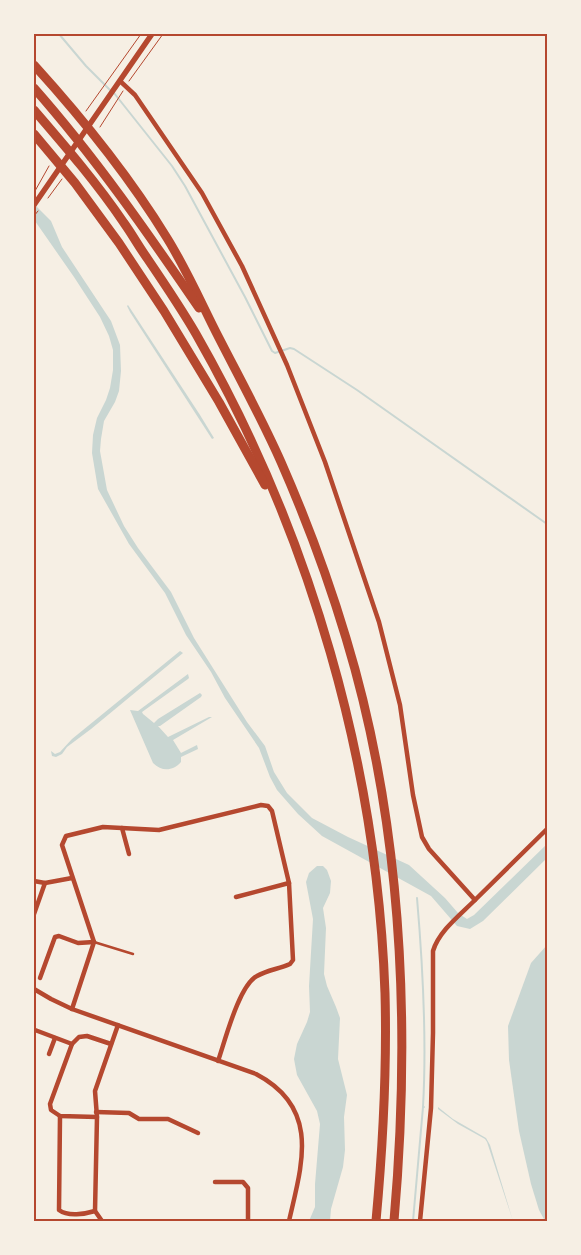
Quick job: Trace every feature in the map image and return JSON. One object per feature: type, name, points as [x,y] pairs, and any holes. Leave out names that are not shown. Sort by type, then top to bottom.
[{"type":"highway","points":[[34,64],[102,144],[134,187],[168,239],[246,388],[281,462],[306,524],[346,640],[372,741],[389,847],[400,953],[403,1045],[401,1125],[394,1221]]},
{"type":"highway","points":[[34,88],[65,123],[140,221],[219,338]]},
{"type":"highway","points":[[34,110],[83,169],[123,222],[195,332],[248,432],[307,579],[330,650],[354,745],[371,839],[382,946],[385,1045],[384,1113],[376,1221]]},
{"type":"highway","points":[[34,134],[75,183],[119,243],[164,311],[219,402],[281,513]]},
{"type":"street","points":[[34,205],[36,195],[115,88],[152,34]]},
{"type":"street","points":[[120,81],[135,95],[202,193],[231,244],[283,356],[325,462],[379,622],[400,705],[414,802],[422,837],[429,849],[475,900]]},
{"type":"street","points":[[72,1008],[94,942],[62,845],[66,836],[103,827],[159,830],[261,804],[268,806],[272,811],[289,883],[293,960],[290,964],[257,975],[250,980],[242,993],[218,1061]]},
{"type":"street","points":[[122,828],[129,854]]},
{"type":"street","points":[[420,1221],[431,1108],[433,951],[436,942],[451,924],[547,828]]},
{"type":"street","points":[[34,881],[45,883],[72,878]]},
{"type":"street","points":[[34,914],[45,883]]},
{"type":"street","points":[[236,897],[289,883]]},
{"type":"street","points":[[40,978],[55,936],[78,943],[94,942]]},
{"type":"street","points":[[34,989],[72,1008],[264,1078],[281,1092],[297,1116],[301,1128],[303,1154],[289,1221]]},
{"type":"street","points":[[102,1221],[95,1211],[97,1114],[95,1091],[118,1025]]},
{"type":"street","points":[[35,1030],[72,1044]]},
{"type":"street","points":[[111,1044],[87,1036],[78,1037],[72,1044],[50,1104],[51,1110],[60,1116],[129,1113],[139,1119],[168,1120],[198,1133]]},
{"type":"street","points":[[49,1054],[56,1038]]},
{"type":"street","points":[[60,1116],[60,1210],[65,1214],[85,1214],[95,1211]]},
{"type":"street","points":[[215,1182],[243,1182],[247,1184],[248,1221]]},
{"type":"lane","points":[[94,942],[133,954]]},
{"type":"path","points":[[101,90],[140,34]]},
{"type":"path","points":[[126,86],[162,34]]},
{"type":"path","points":[[115,103],[121,94]]},
{"type":"path","points":[[36,195],[41,179]]},
{"type":"shaded area","points":[[34,204],[51,221],[62,247],[111,321],[120,345],[121,371],[119,391],[104,421],[101,439],[100,451],[107,490],[124,526],[171,592],[194,638],[247,722],[265,746],[274,772],[287,793],[312,818],[409,865],[445,898],[458,913],[467,919],[474,915],[547,844],[547,858],[483,921],[470,929],[457,926],[431,896],[322,836],[298,814],[277,790],[259,748],[186,635],[165,593],[129,544],[98,489],[92,453],[93,435],[97,418],[110,388],[113,370],[113,350],[100,317],[35,221]]},
{"type":"shaded area","points":[[128,305],[214,438],[212,439],[130,312]]},
{"type":"shaded area","points":[[180,651],[183,653],[67,747],[62,754],[56,757],[52,756],[51,751],[55,754],[60,752],[72,739]]},
{"type":"shaded area","points":[[188,674],[188,679],[142,712],[143,714],[154,723],[200,693],[201,697],[158,726],[168,737],[212,717],[173,740],[181,753],[197,745],[198,749],[181,757],[181,762],[171,769],[160,768],[153,763],[130,710],[138,711]]},
{"type":"shaded area","points":[[317,866],[323,866],[327,870],[331,881],[330,893],[323,908],[326,928],[324,974],[340,1018],[338,1059],[347,1095],[344,1117],[345,1150],[343,1167],[331,1209],[330,1221],[309,1221],[315,1207],[320,1124],[317,1111],[297,1075],[294,1059],[297,1044],[310,1012],[309,986],[313,919],[306,882],[309,873]]},
{"type":"shaded area","points":[[547,945],[547,1221],[545,1221],[539,1210],[531,1184],[519,1131],[509,1060],[508,1026],[531,963]]},
{"type":"shaded area","points":[[438,1107],[453,1119],[486,1138],[490,1145],[513,1221],[487,1142],[458,1124],[438,1109]]},
{"type":"waterway","points":[[59,34],[86,66],[110,90]]},
{"type":"waterway","points":[[114,93],[172,166],[185,186],[272,351],[275,353],[290,348],[294,349],[357,390],[547,524]]},
{"type":"waterway","points":[[417,898],[424,1002],[424,1107]]},
{"type":"waterway","points":[[413,1221],[423,1107]]}]
